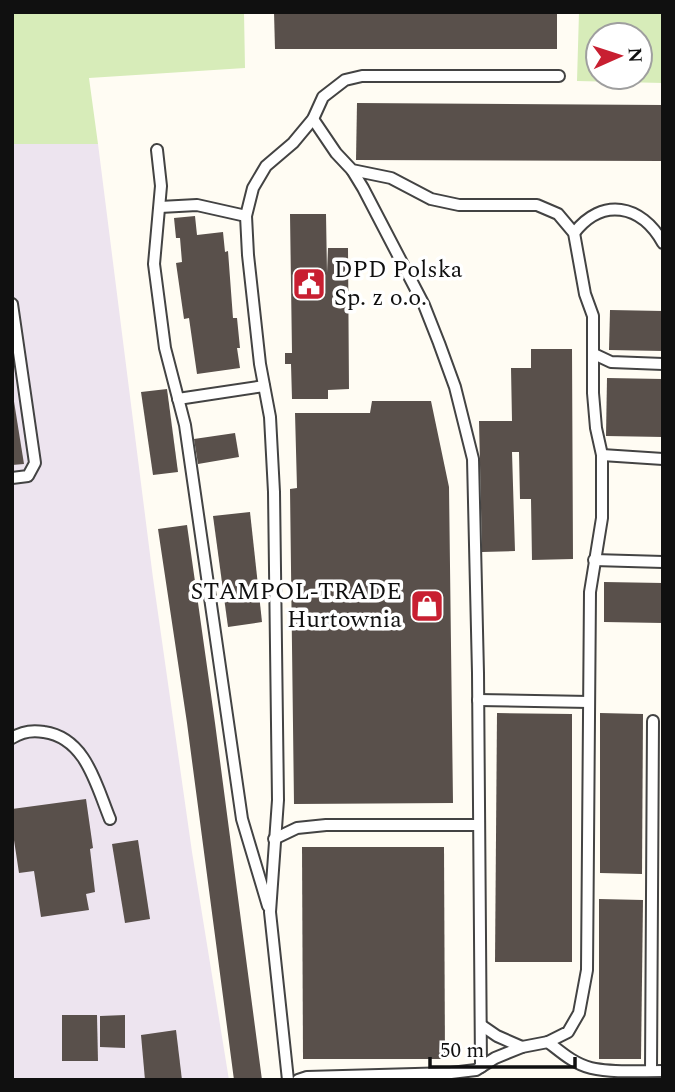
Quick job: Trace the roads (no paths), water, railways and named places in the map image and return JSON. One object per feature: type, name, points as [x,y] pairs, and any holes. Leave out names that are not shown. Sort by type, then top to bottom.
[{"type":"lane","points":[[288,1080],[270,912],[278,787],[274,492],[270,418],[248,255],[246,216],[253,188],[266,166],[293,143],[313,119],[323,97],[345,80],[362,76],[559,76]]},
{"type":"lane","points":[[313,119],[336,153],[352,170],[424,305],[456,387],[467,425],[474,482],[481,1067]]},
{"type":"lane","points":[[157,150],[161,186],[154,264],[165,348],[185,425],[242,819],[270,912]]},
{"type":"lane","points":[[298,1080],[351,1074],[451,1073],[477,1070],[522,1047],[548,1042],[568,1032],[579,1013],[587,970],[590,592],[602,518],[602,455],[593,393],[593,316],[585,294],[574,233],[558,214],[537,205],[459,205],[431,198],[391,178],[352,170]]},
{"type":"lane","points":[[160,207],[197,205],[246,216]]},
{"type":"lane","points":[[574,233],[585,218],[602,210],[623,210],[646,219],[663,243]]},
{"type":"lane","points":[[12,304],[35,463],[28,475],[12,478]]},
{"type":"lane","points":[[594,354],[611,362],[663,364]]},
{"type":"lane","points":[[178,399],[264,386]]},
{"type":"lane","points":[[602,455],[663,459]]},
{"type":"lane","points":[[594,560],[663,562]]},
{"type":"lane","points":[[478,701],[589,702]]},
{"type":"lane","points":[[548,1042],[569,1058],[590,1068],[657,1071],[657,832],[653,721]]},
{"type":"lane","points":[[12,738],[17,734],[36,730],[53,733],[74,744],[87,764],[110,819]]},
{"type":"lane","points":[[274,838],[297,828],[326,825],[479,825]]},
{"type":"lane","points":[[481,1025],[497,1036],[522,1047]]},
{"type":"place","name":"DPD Polska Sp. z o.o.","points":[[309,284]]},
{"type":"place","name":"STAMPOL-TRADE Hurtownia","points":[[427,606]]}]
